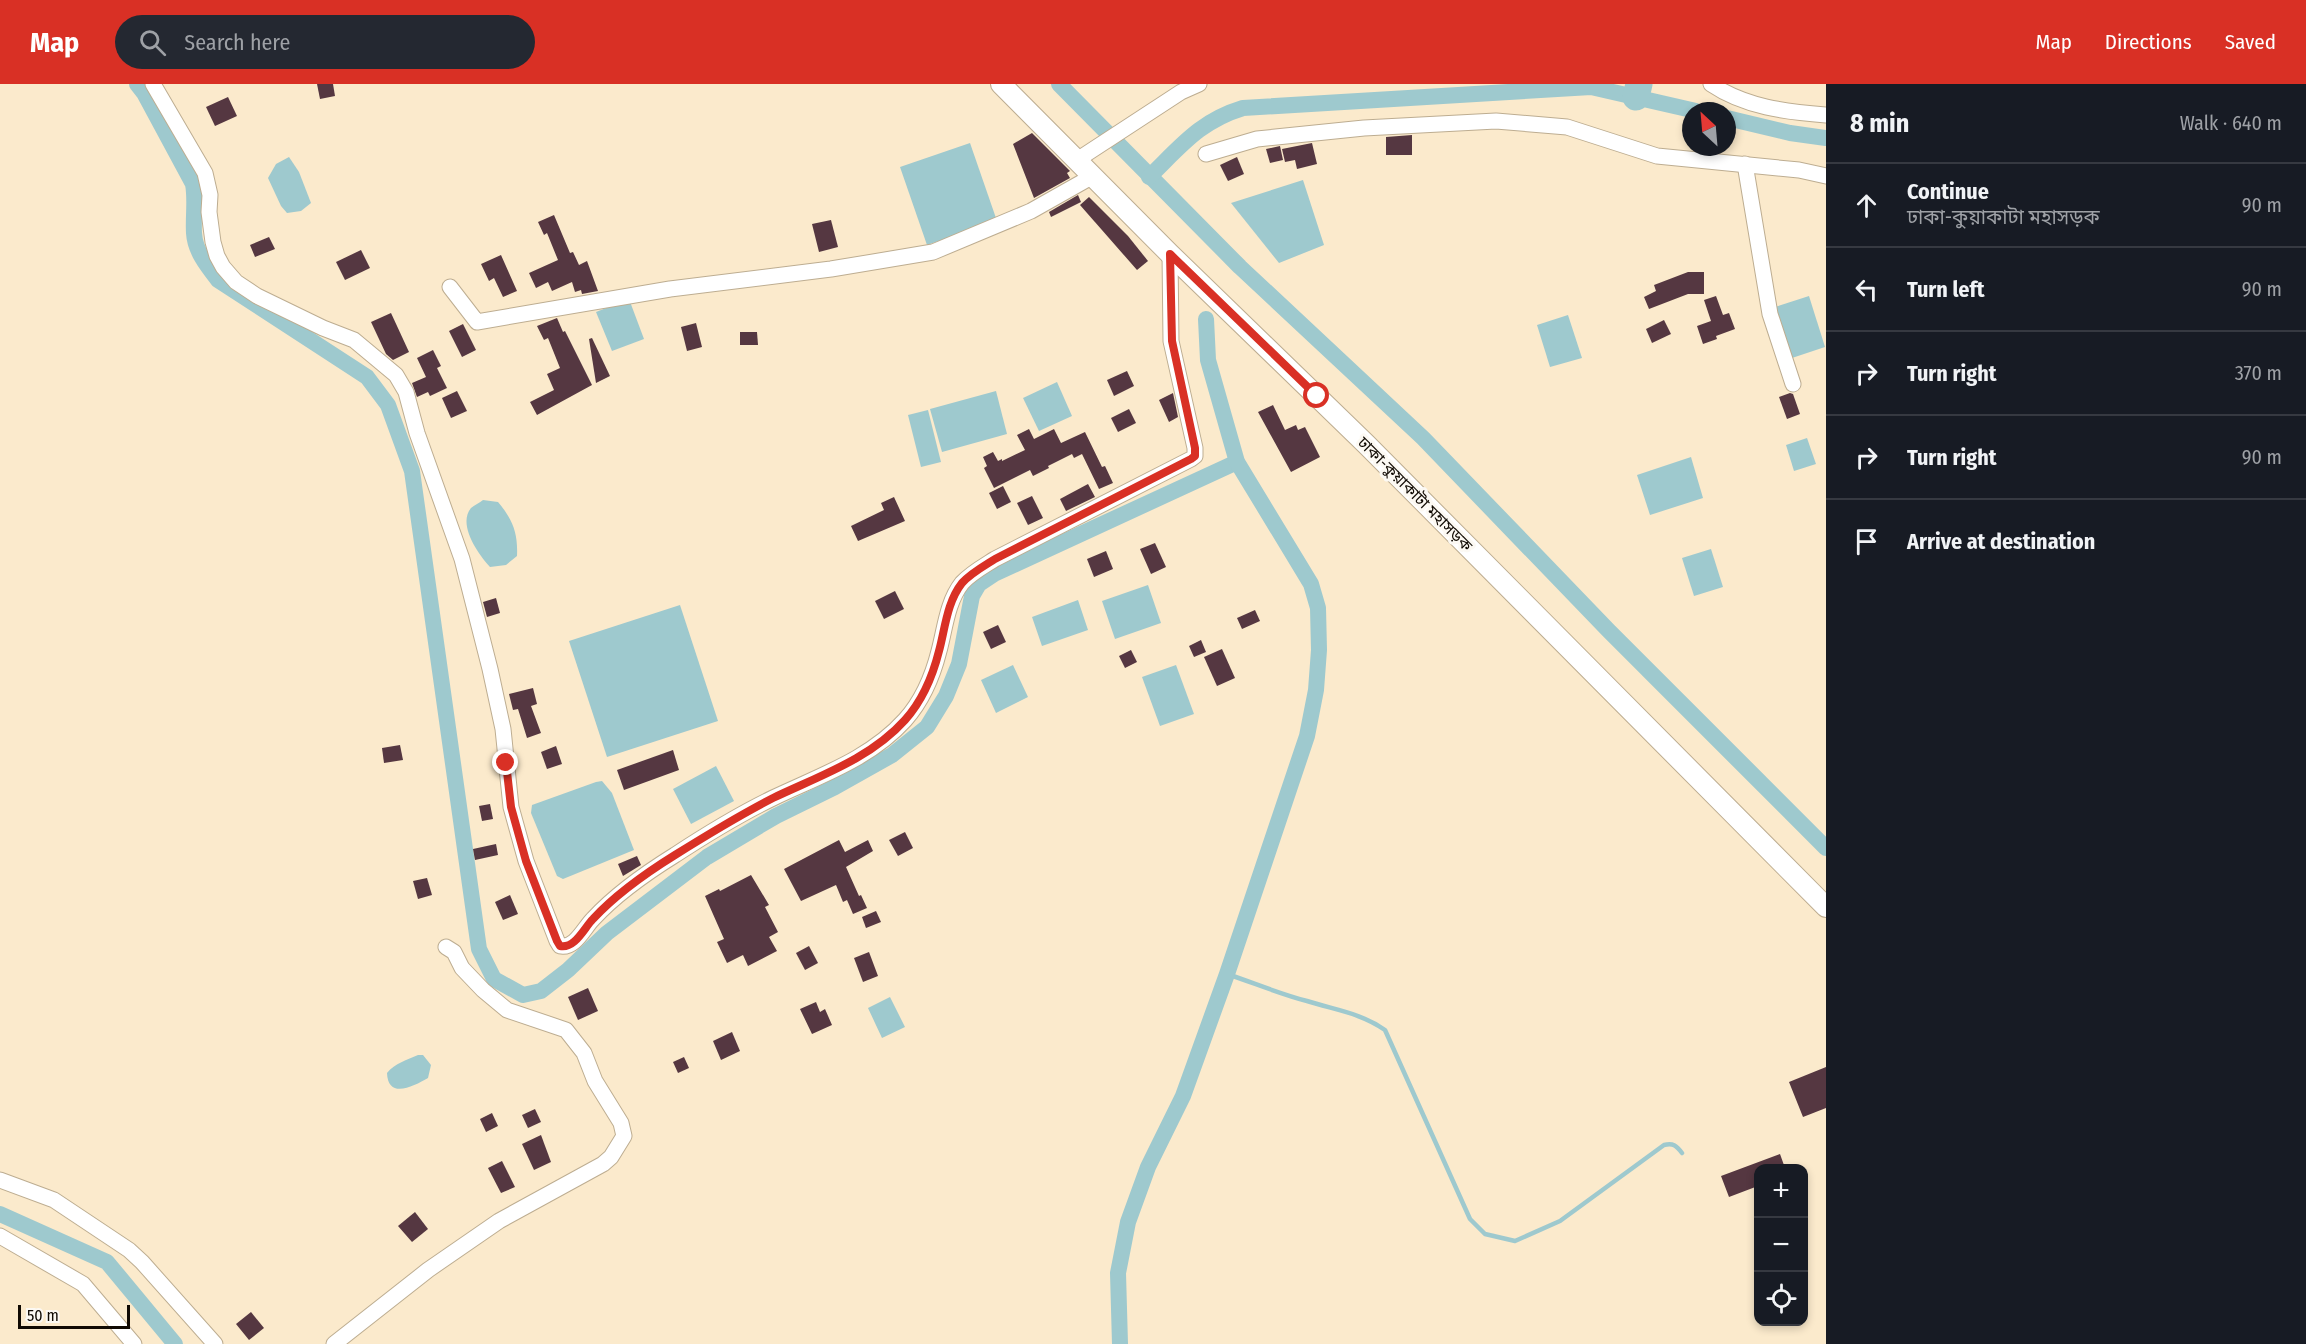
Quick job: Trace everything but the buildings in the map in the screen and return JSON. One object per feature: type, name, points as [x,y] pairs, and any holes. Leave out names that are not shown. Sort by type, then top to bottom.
[{"type":"main road","name":"ঢাকা-কুয়াকাটা মহাসড়ক","points":[[1001,84],[1170,254],[1366,444],[1826,907]]},
{"type":"street","points":[[153,84],[205,173],[210,195],[209,212],[213,242],[223,267],[236,282],[257,296],[354,340],[396,375],[406,392],[417,433],[462,559],[503,729],[511,807],[526,861],[560,946],[566,947],[573,943],[594,918],[642,876],[694,843],[772,799],[863,755],[905,720],[929,681],[939,652],[948,613],[961,584],[970,576],[1003,555],[1195,456],[1172,341],[1170,254]]},
{"type":"street","points":[[1077,160],[1181,92],[1199,84]]},
{"type":"street","points":[[1711,84],[1745,101],[1777,110],[1826,115]]},
{"type":"street","points":[[1206,154],[1257,139],[1364,128],[1496,121],[1567,127],[1657,156],[1799,170],[1826,176]]},
{"type":"street","points":[[1745,164],[1770,314],[1794,384]]},
{"type":"street","points":[[450,287],[477,322],[670,289],[831,269],[933,252],[1031,211],[1093,176]]},
{"type":"street","points":[[334,1344],[428,1270],[499,1221],[603,1164],[611,1157],[624,1136],[621,1123],[595,1081],[585,1053],[566,1030],[507,1010],[483,990],[462,968],[454,952],[446,947]]},
{"type":"street","points":[[0,1180],[54,1200],[129,1250],[215,1344]]},
{"type":"street","points":[[0,1236],[83,1284],[134,1344]]},
{"type":"water","points":[[970,143],[997,221],[927,245],[900,167]]},
{"type":"water","points":[[289,157],[299,172],[311,203],[301,211],[287,213],[281,206],[268,178],[276,164]]},
{"type":"water","points":[[1303,180],[1324,245],[1279,263],[1231,203]]},
{"type":"water","points":[[1809,296],[1825,347],[1792,358],[1775,307]]},
{"type":"water","points":[[629,299],[644,339],[612,351],[596,312]]},
{"type":"water","points":[[1568,315],[1582,358],[1550,367],[1537,325]]},
{"type":"water","points":[[1057,382],[1072,416],[1039,431],[1023,398]]},
{"type":"water","points":[[996,391],[1007,434],[942,452],[930,409]]},
{"type":"water","points":[[928,410],[941,462],[921,467],[908,415]]},
{"type":"water","points":[[1807,438],[1816,464],[1794,471],[1786,445]]},
{"type":"water","points":[[1691,457],[1703,498],[1650,515],[1637,475]]},
{"type":"water","points":[[483,500],[498,502],[514,527],[517,556],[506,565],[490,567],[475,548],[468,531],[467,515],[471,508]]},
{"type":"water","points":[[1711,549],[1723,587],[1694,596],[1682,558]]},
{"type":"water","points":[[1148,585],[1161,623],[1115,639],[1102,601]]},
{"type":"water","points":[[1078,600],[1088,630],[1042,646],[1032,617]]},
{"type":"water","points":[[680,605],[718,721],[607,757],[569,641]]},
{"type":"water","points":[[1013,665],[1028,697],[996,713],[981,680]]},
{"type":"water","points":[[1176,665],[1194,714],[1160,726],[1142,677]]},
{"type":"water","points":[[716,766],[734,801],[691,824],[673,789]]},
{"type":"water","points":[[602,781],[612,793],[634,850],[563,879],[557,876],[531,813],[532,805]]},
{"type":"water","points":[[890,997],[905,1027],[882,1038],[868,1008]]},
{"type":"water","points":[[423,1055],[431,1065],[428,1078],[403,1089],[392,1086],[388,1081],[387,1073],[397,1064]]},
{"type":"waterway","points":[[137,84],[193,184],[195,240],[202,258],[214,275],[218,280],[367,377],[388,405],[412,471],[479,949],[494,979],[523,995],[541,991],[568,970],[607,933],[707,857],[776,816],[892,755],[927,727],[946,696],[959,664],[972,596],[979,584],[994,574],[1237,462]]},
{"type":"waterway","points":[[1059,84],[1240,267],[1423,438],[1609,631],[1826,848]]},
{"type":"waterway","points":[[1636,97],[1639,84]]},
{"type":"waterway","points":[[1149,177],[1203,127],[1228,113],[1243,108],[1591,87],[1682,108]]},
{"type":"waterway","points":[[1736,120],[1790,133],[1826,138]]},
{"type":"waterway","points":[[1120,1344],[1118,1273],[1128,1222],[1148,1167],[1183,1096],[1227,974],[1307,736],[1316,690],[1319,650],[1318,608],[1311,584],[1237,462],[1208,360],[1206,319]]},
{"type":"waterway","points":[[1227,974],[1357,1016],[1385,1030],[1470,1219],[1485,1234],[1515,1241],[1560,1221],[1664,1145],[1674,1145],[1682,1153]]},
{"type":"waterway","points":[[0,1214],[107,1262],[175,1344]]},
{"type":"route","points":[[506,763],[511,807],[526,861],[557,941],[560,946],[566,947],[573,943],[594,918],[642,876],[694,843],[772,799],[863,755],[905,720],[929,681],[955,595],[961,584],[970,576],[995,559],[1195,456],[1172,341],[1170,254],[1317,396]]}]
